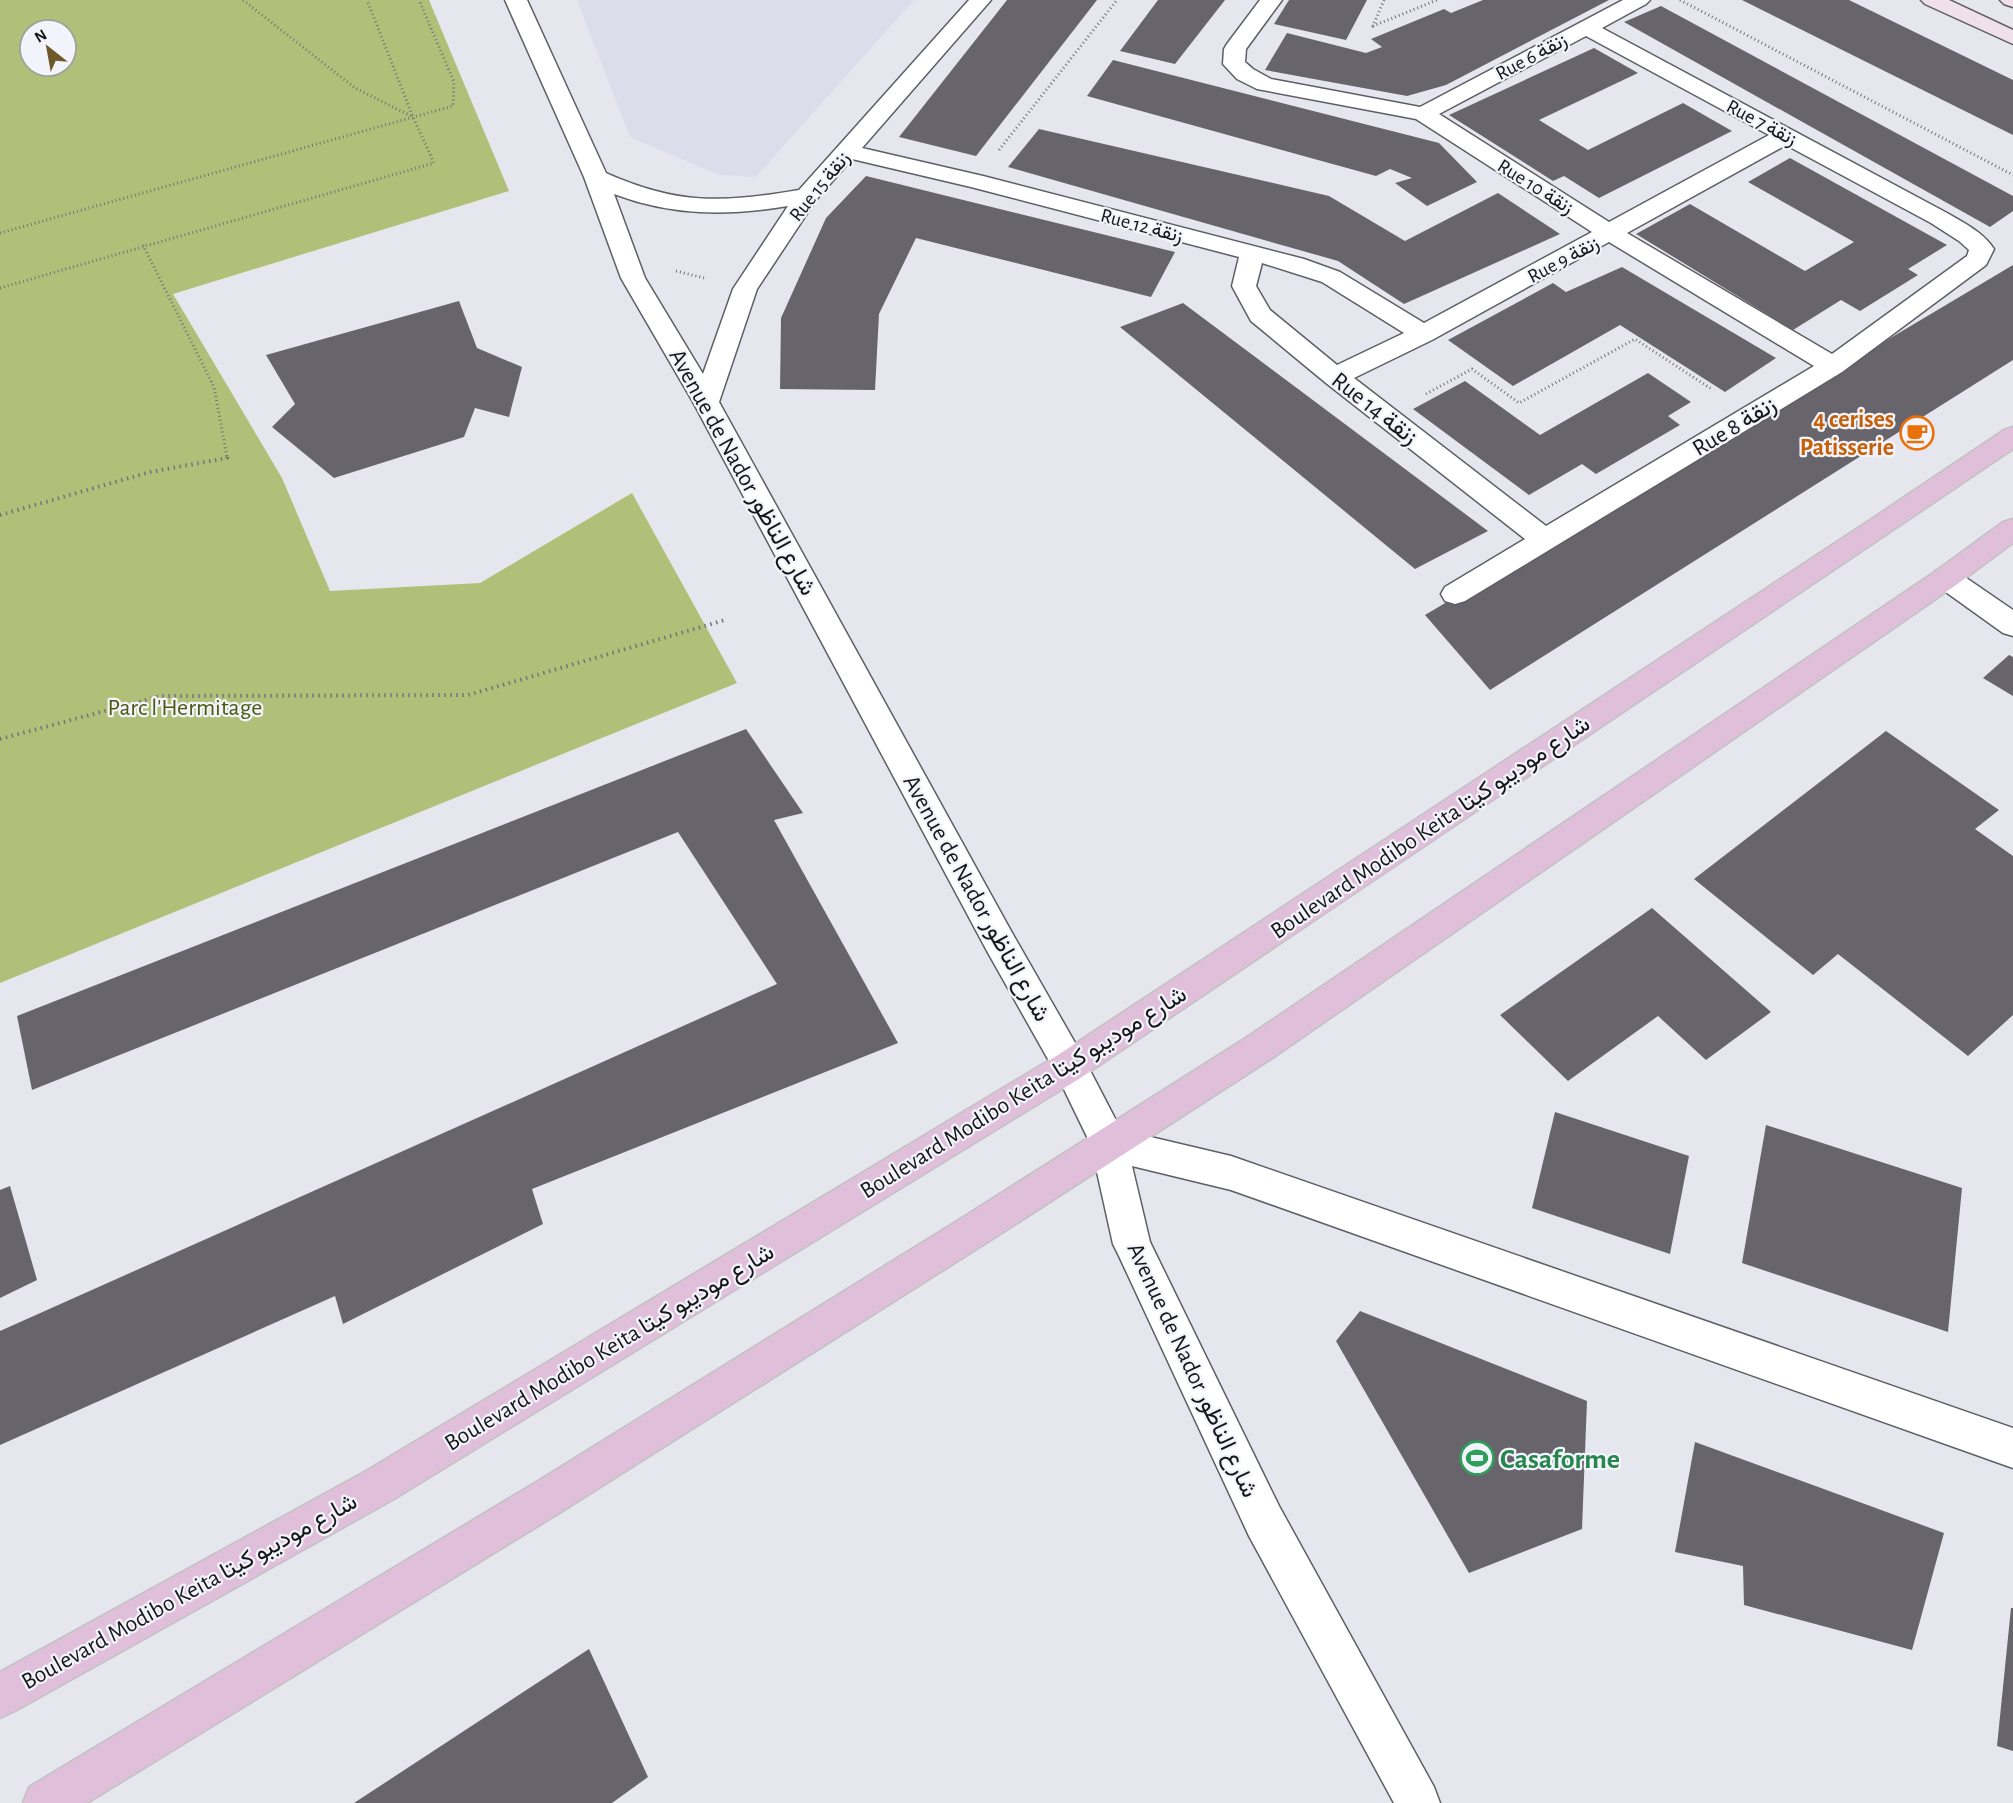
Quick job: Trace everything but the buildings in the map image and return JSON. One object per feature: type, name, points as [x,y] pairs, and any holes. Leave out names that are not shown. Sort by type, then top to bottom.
[{"type":"main road","points":[[1932,0],[2013,38]]},
{"type":"main road","name":"Boulevard Modibo Keita شارع موديبو كيتا","points":[[0,1696],[390,1479],[1070,1066],[2013,436]]},
{"type":"main road","points":[[45,1803],[547,1498],[1269,1041],[1946,578],[2013,529]]},
{"type":"street","name":"Avenue de Nador شارع الناظور","points":[[516,0],[596,177],[633,278],[706,402],[993,930],[1070,1066],[1109,1144],[1132,1244],[1264,1521],[1418,1803]]},
{"type":"street","name":"Rue 15 زنقة","points":[[706,402],[745,289],[807,196],[980,0]]},
{"type":"street","name":"Rue 10 زنقة","points":[[1271,0],[1235,49],[1234,64],[1245,74],[1265,84],[1423,114],[1610,233],[1833,366]]},
{"type":"street","name":"Rue 6 زنقة","points":[[1423,114],[1639,0]]},
{"type":"street","name":"Rue 7 زنقة","points":[[1585,27],[1939,218]]},
{"type":"street","name":"Rue 9 زنقة","points":[[1335,377],[1423,334],[1787,135]]},
{"type":"street","name":"Rue 12 زنقة","points":[[847,151],[975,181],[1295,264],[1331,277],[1423,334]]},
{"type":"street","points":[[596,177],[626,192],[658,202],[702,207],[753,205],[807,196]]},
{"type":"street","name":"Rue 8 زنقة","points":[[1455,594],[1833,366],[1977,260],[1982,249],[1968,236],[1939,218]]},
{"type":"street","name":"Rue 14 زنقة","points":[[1252,254],[1244,286],[1260,315],[1335,377],[1544,539]]},
{"type":"street","points":[[1946,578],[2013,625]]},
{"type":"street","points":[[1109,1144],[1231,1173],[2013,1448]]},
{"type":"path","points":[[243,0],[355,88],[413,117]]},
{"type":"path","points":[[0,288],[434,163],[413,117],[367,0]]},
{"type":"path","points":[[0,233],[453,106],[454,82],[419,0]]},
{"type":"path","points":[[975,181],[1118,0]]},
{"type":"path","points":[[1384,0],[1373,26],[1437,0]]},
{"type":"path","points":[[1680,0],[2013,175]]},
{"type":"path","points":[[0,515],[150,472],[228,458],[214,387],[143,245]]},
{"type":"path","points":[[633,278],[664,267],[745,289]]},
{"type":"path","points":[[1386,417],[1472,369],[1519,404],[1635,339],[1752,416]]},
{"type":"path","points":[[0,739],[161,696],[468,695],[725,620]]},
{"type":"shaded area","points":[[577,0],[914,0],[756,177],[719,175],[630,137]]},
{"type":"green space","name":"Parc l'Hermitage","points":[[0,0],[429,0],[509,191],[173,294],[282,478],[330,591],[480,583],[632,493],[737,683],[0,983]]},
{"type":"place","name":"4 cerises Patisserie","points":[[1917,433]]},
{"type":"place","name":"Casaforme","points":[[1477,1458]]}]
